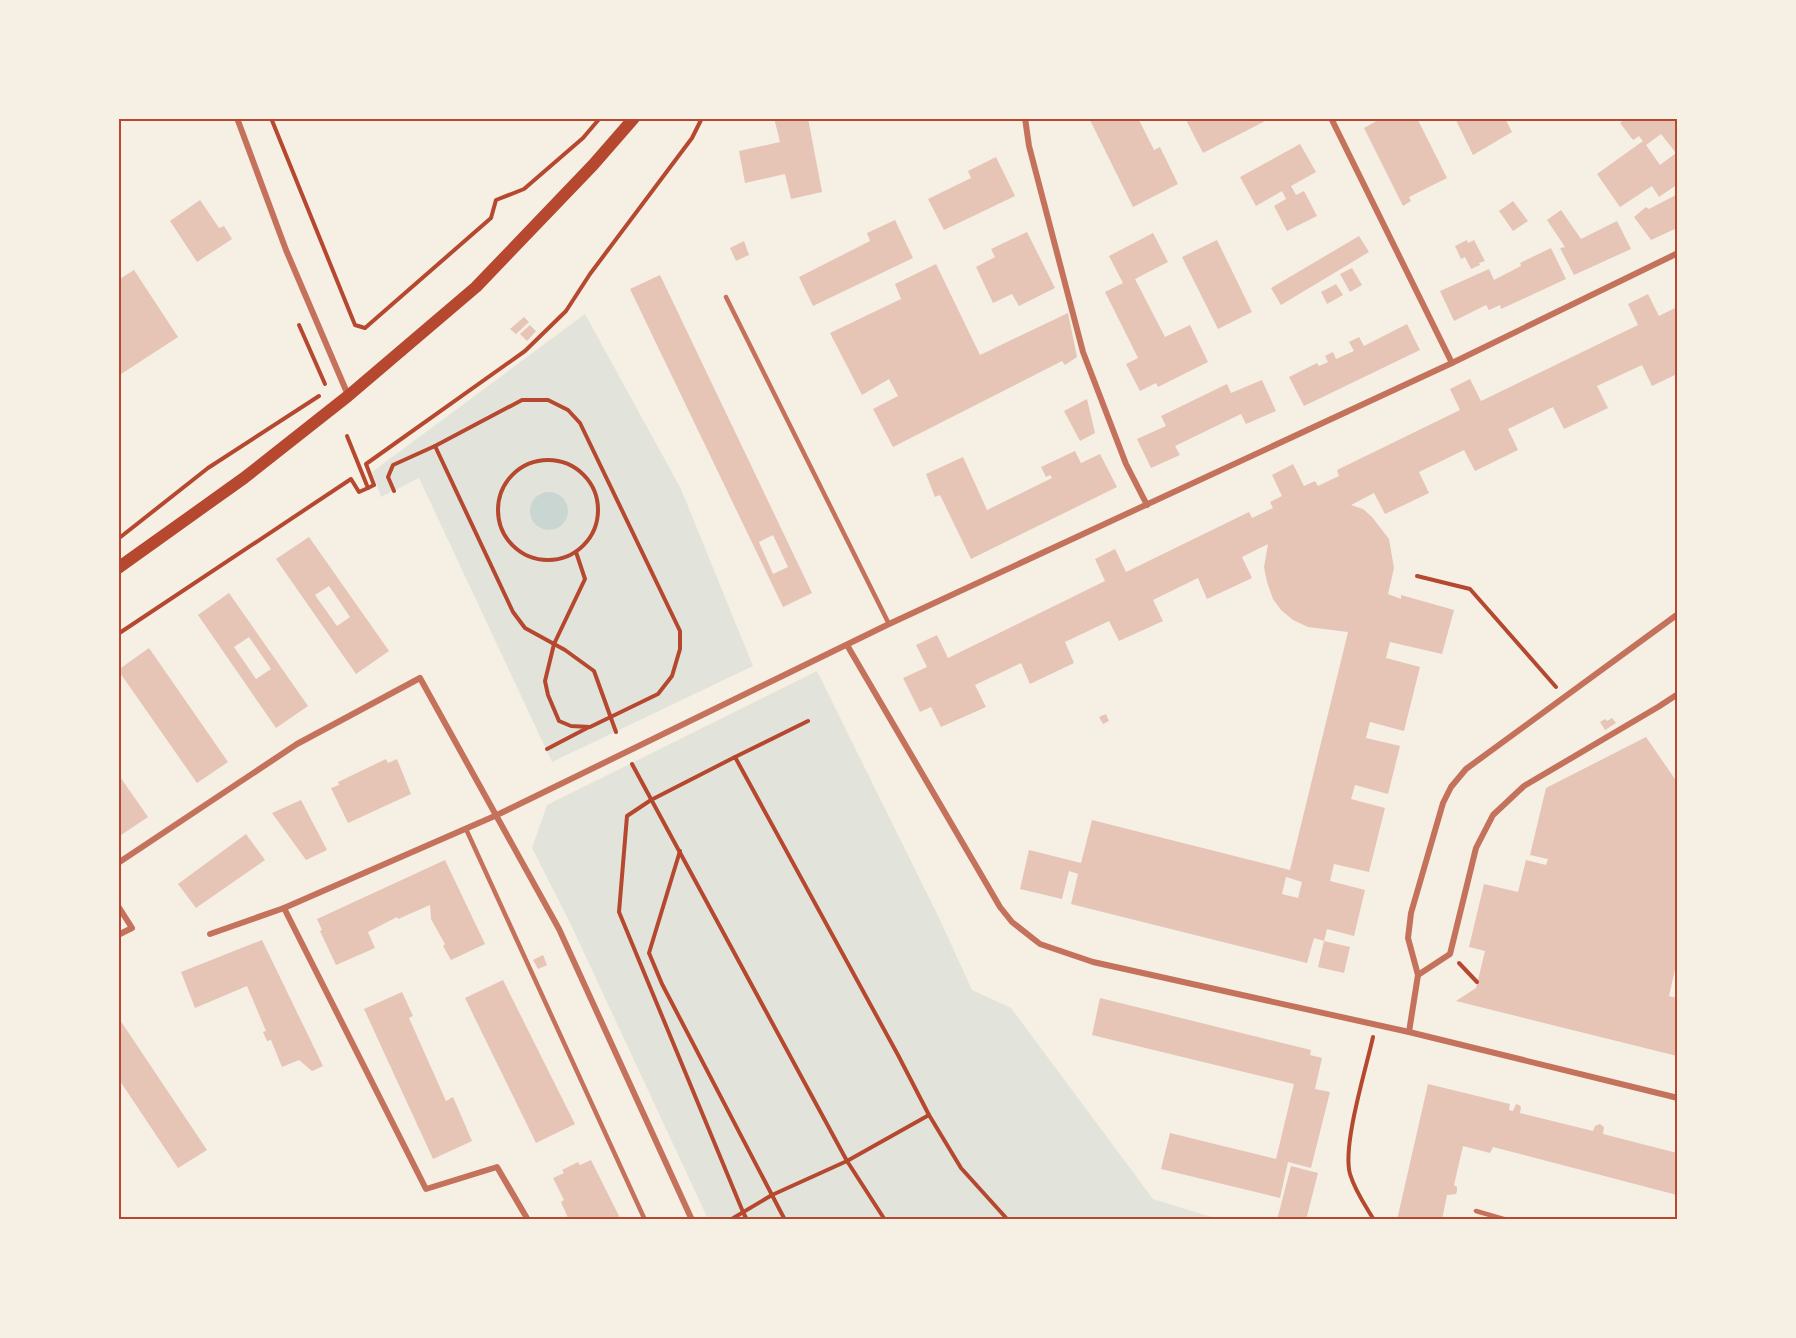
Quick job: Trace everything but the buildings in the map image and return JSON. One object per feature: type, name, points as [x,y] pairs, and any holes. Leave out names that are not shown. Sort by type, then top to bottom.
[{"type":"main road","points":[[118,568],[244,478],[348,396],[476,287],[593,165],[634,118]]},
{"type":"street","points":[[237,118],[286,250],[348,396]]},
{"type":"street","points":[[1025,118],[1029,146],[1083,352],[1126,464],[1147,505]]},
{"type":"street","points":[[1331,118],[1452,363]]},
{"type":"street","points":[[210,934],[284,908],[497,815],[889,624],[1452,363],[1677,253]]},
{"type":"street","points":[[1409,1032],[1418,975],[1408,938],[1411,913],[1443,803],[1451,787],[1466,769],[1677,614]]},
{"type":"street","points":[[847,645],[1000,907],[1012,922],[1040,944],[1093,962],[1409,1032],[1677,1098]]},
{"type":"street","points":[[118,863],[297,744],[420,678],[558,929],[692,1220]]},
{"type":"street","points":[[1418,975],[1450,954],[1476,848],[1493,815],[1524,786],[1677,694]]},
{"type":"street","points":[[118,906],[132,928],[118,935]]},
{"type":"street","points":[[284,908],[426,1189],[496,1167],[528,1220]]},
{"type":"lane","points":[[726,297],[889,624]]},
{"type":"lane","points":[[466,829],[645,1220]]},
{"type":"lane","points":[[1476,1211],[1507,1220]]},
{"type":"path","points":[[271,118],[355,325],[365,328],[491,218],[496,200],[524,189],[583,138],[600,118]]},
{"type":"path","points":[[118,634],[351,479],[359,492],[374,485],[366,464],[525,351],[566,311],[590,274],[692,138],[702,118]]},
{"type":"path","points":[[299,325],[325,384]]},
{"type":"path","points":[[118,539],[208,468],[342,380]]},
{"type":"path","points":[[394,491],[388,477],[393,465],[435,446],[522,400],[548,400],[568,410],[580,423],[680,631],[680,650],[672,676],[658,694],[547,749]]},
{"type":"path","points":[[346,436],[368,488]]},
{"type":"path","points":[[435,446],[513,612],[525,628],[594,671],[616,732]]},
{"type":"path","points":[[537,461],[555,461],[571,466],[585,476],[595,491],[598,507],[596,525],[588,540],[576,552],[561,559],[546,561],[523,554],[506,538],[499,523],[498,508],[501,492],[521,468],[537,461]]},
{"type":"path","points":[[576,552],[585,579],[554,644],[545,681],[559,721],[571,726],[590,727]]},
{"type":"path","points":[[1417,576],[1470,589],[1565,696]]},
{"type":"path","points":[[747,1220],[619,912],[627,816],[651,800],[808,721]]},
{"type":"path","points":[[735,757],[898,1054],[929,1115],[961,1167],[1008,1220]]},
{"type":"path","points":[[631,763],[847,1161],[885,1220]]},
{"type":"path","points":[[680,851],[650,953],[662,984],[785,1220]]},
{"type":"path","points":[[1450,954],[1478,982]]},
{"type":"path","points":[[1374,1220],[1357,1192],[1349,1172],[1348,1145],[1376,1025]]},
{"type":"path","points":[[730,1220],[772,1195],[847,1161],[929,1115]]},
{"type":"shaded area","points":[[585,314],[681,489],[753,666],[552,762],[419,478],[381,497],[372,472]]},
{"type":"shaded area","points":[[549,492],[563,497],[568,511],[563,525],[549,530],[535,525],[530,511],[535,497]]},
{"type":"shaded area","points":[[817,671],[940,920],[972,990],[1011,1008],[1153,1199],[1218,1219],[708,1219],[571,925],[532,848],[547,805]]}]
